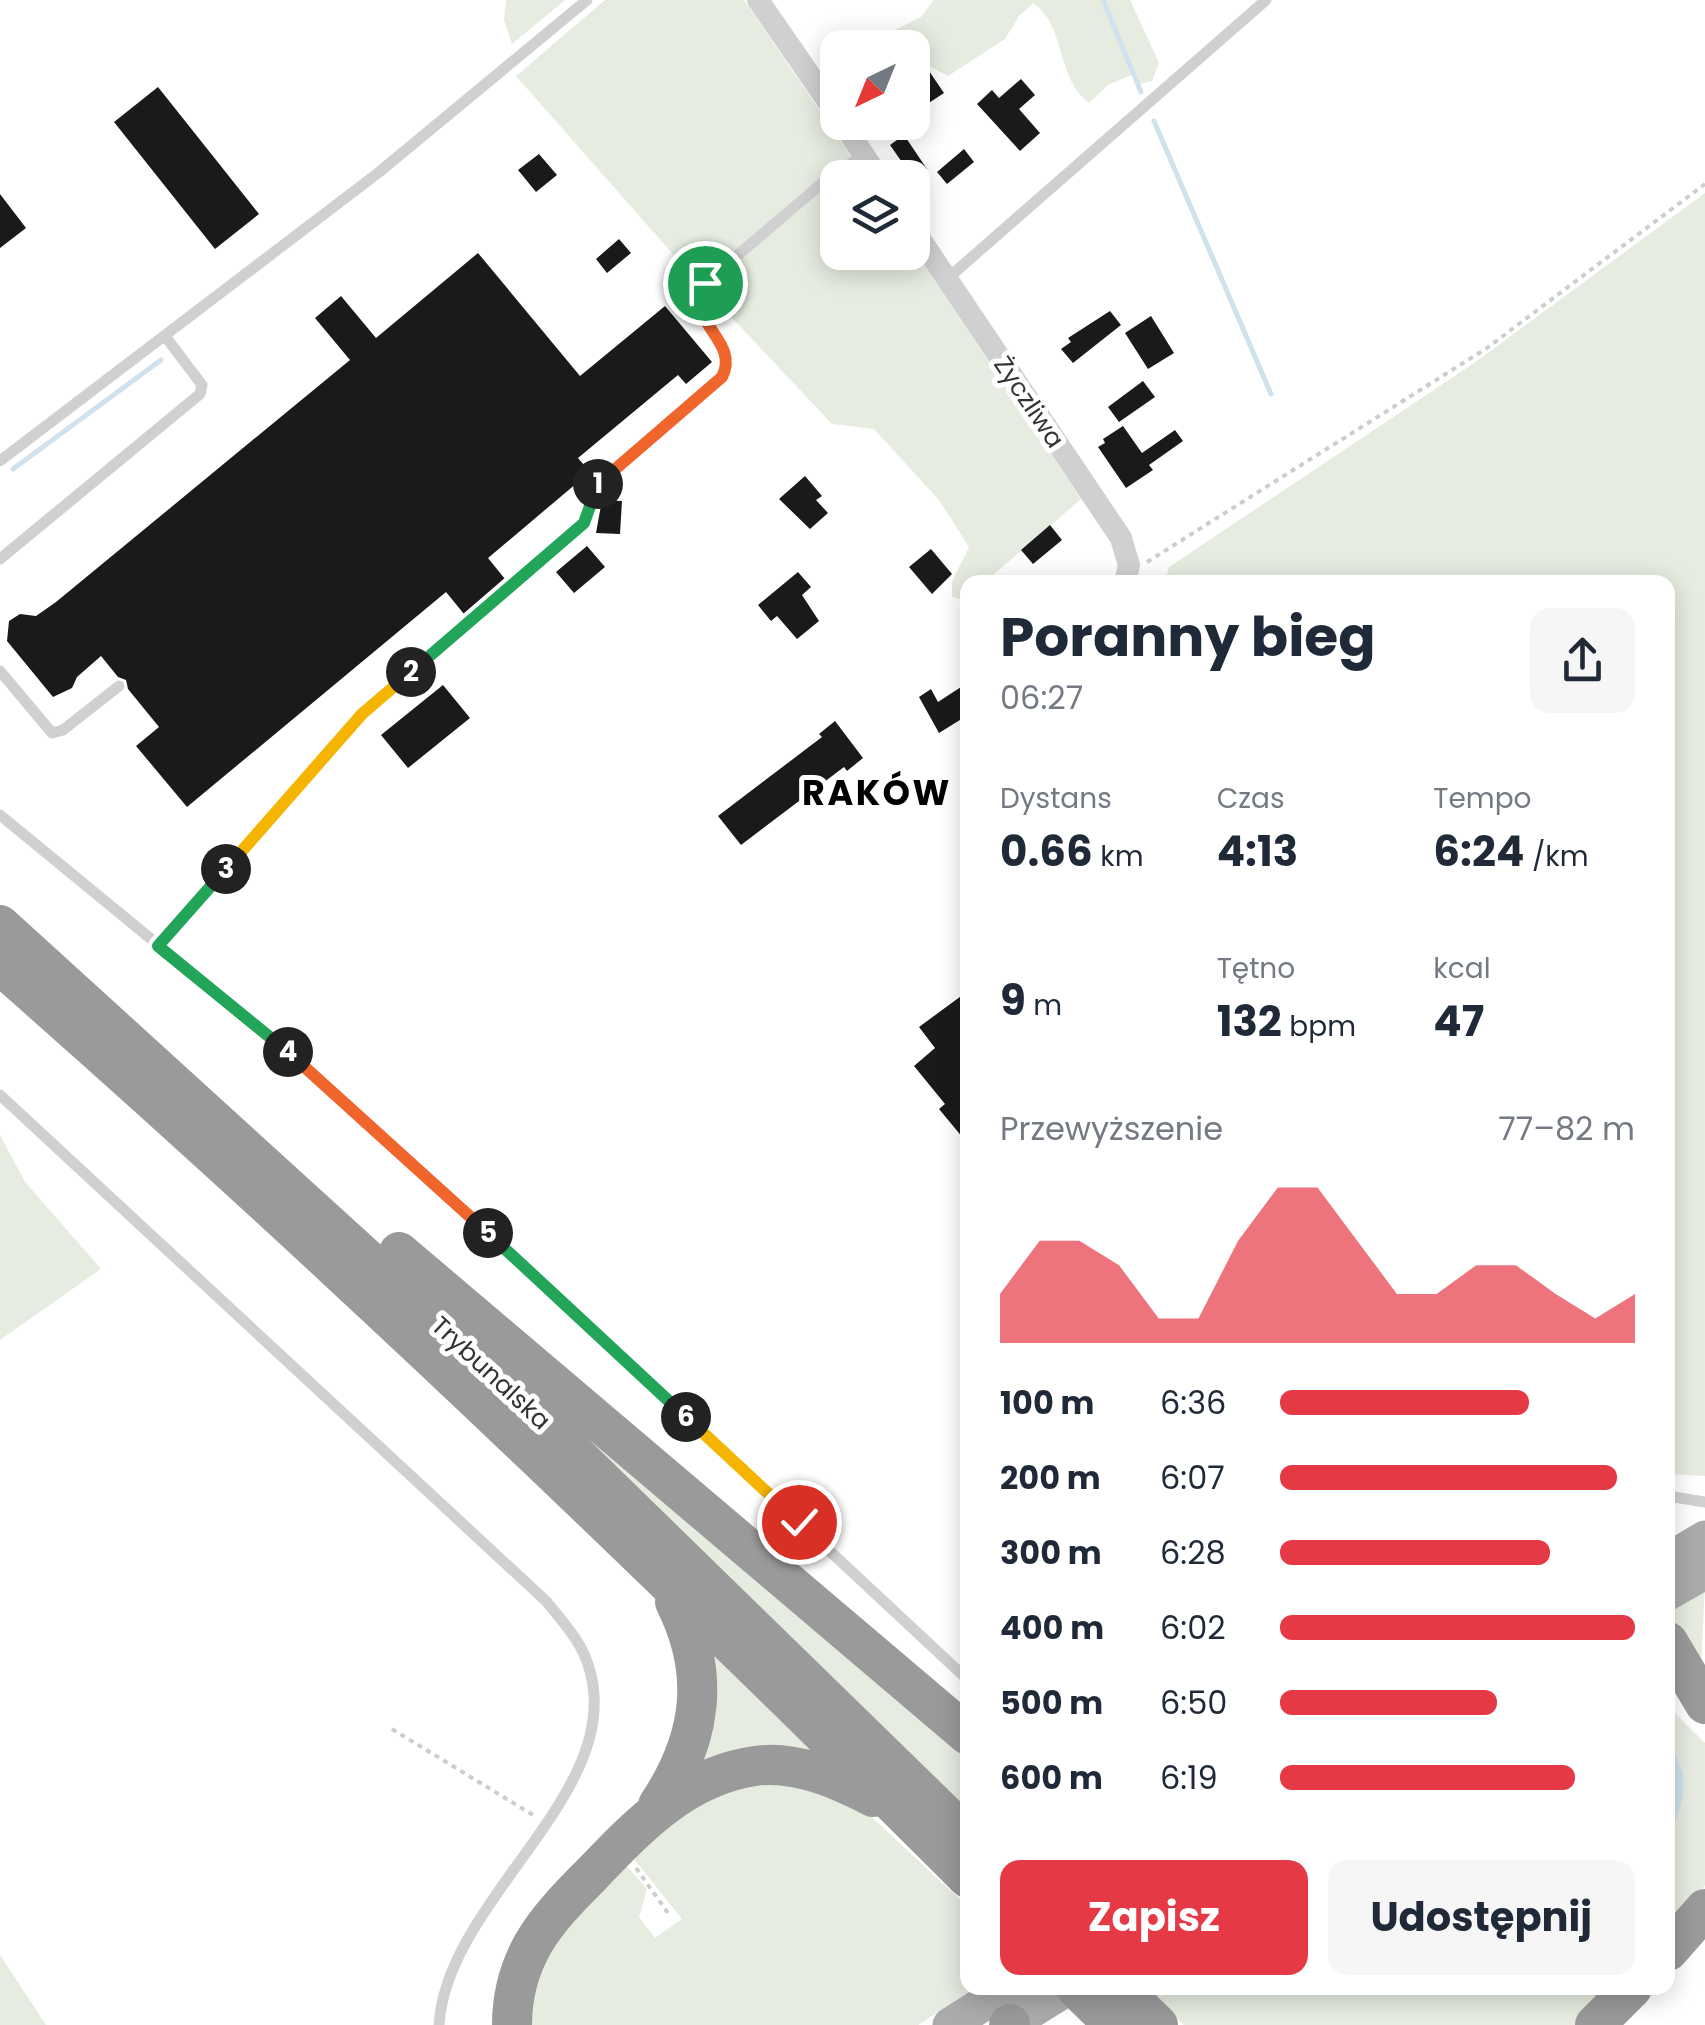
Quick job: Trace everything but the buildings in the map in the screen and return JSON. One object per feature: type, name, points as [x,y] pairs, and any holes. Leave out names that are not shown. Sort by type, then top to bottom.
[{"type":"highway","name":"Trybunalska","points":[[0,924],[490,1371],[960,1829]]},
{"type":"highway","name":"Trybunalska","points":[[0,964],[196,1138],[906,1817]]},
{"type":"highway","points":[[125,1034],[222,1101],[960,1729]]},
{"type":"highway","points":[[512,2025],[516,1986],[534,1943],[568,1899],[653,1812],[687,1754],[700,1692],[691,1642],[666,1585]]},
{"type":"highway","points":[[1675,1654],[1705,1704]]},
{"type":"highway","points":[[1675,1701],[1705,1725]]},
{"type":"highway","points":[[653,1812],[710,1779],[743,1768],[777,1764],[851,1786],[906,1817],[960,1870]]},
{"type":"highway","points":[[1675,1943],[1705,1910]]},
{"type":"highway","points":[[1083,1995],[1114,2025]]},
{"type":"highway","points":[[1127,1995],[1158,2025]]},
{"type":"highway","points":[[1595,2025],[1625,1995]]},
{"type":"main road","points":[[1675,1556],[1705,1538]]},
{"type":"main road","points":[[1675,1589],[1705,1572]]},
{"type":"main road","points":[[950,2025],[997,1995]]},
{"type":"street","points":[[758,0],[820,91]]},
{"type":"street","points":[[854,140],[867,160]]},
{"type":"street","name":"Życzliwa","points":[[930,254],[1121,538],[1127,574]]},
{"type":"lane","points":[[0,461],[378,174],[587,0]]},
{"type":"lane","points":[[947,279],[1266,0]]},
{"type":"lane","points":[[158,946],[362,714],[584,523],[599,481],[722,377],[727,368],[726,351],[708,328],[698,305],[705,283],[827,179],[864,155]]},
{"type":"lane","points":[[0,559],[200,394],[202,385],[166,336]]},
{"type":"lane","points":[[0,671],[52,733],[63,730],[119,686]]},
{"type":"lane","points":[[0,815],[390,1141],[960,1673]]},
{"type":"lane","points":[[0,1095],[546,1601],[577,1638],[591,1672],[594,1707],[589,1744],[546,1822],[474,1924],[452,1965],[441,1998],[439,2025]]},
{"type":"lane","points":[[1675,1497],[1705,1502]]},
{"type":"path","points":[[1127,574],[1487,348],[1705,184]]},
{"type":"path","points":[[392,1729],[546,1822]]},
{"type":"path","points":[[617,1848],[648,1881],[668,1913]]},
{"type":"shaded area","points":[[506,0],[565,0],[512,44],[504,20]]},
{"type":"shaded area","points":[[605,0],[744,0],[820,111],[820,140],[840,140],[853,160],[820,160],[820,270],[927,270],[1081,499],[993,575],[960,575],[960,599],[952,597],[952,581],[969,547],[939,500],[874,429],[832,424],[686,269],[516,76]]},
{"type":"shaded area","points":[[934,0],[1130,0],[1159,63],[1152,81],[1139,84],[1136,73],[1108,85],[1089,103],[1071,80],[1051,25],[1033,3],[1019,16],[1005,39],[948,76],[930,67],[930,30],[895,30],[921,17]]},
{"type":"shaded area","points":[[1705,193],[1705,1476],[1675,1474],[1675,575],[1167,575],[1169,567],[1474,363]]},
{"type":"shaded area","points":[[0,1135],[25,1182],[101,1269],[0,1340]]},
{"type":"shaded area","points":[[496,1350],[960,1741],[960,1802]]},
{"type":"shaded area","points":[[1705,1581],[1701,1672],[1675,1637],[1675,1600]]},
{"type":"shaded area","points":[[706,1645],[826,1762],[697,1761]]},
{"type":"shaded area","points":[[1675,1713],[1705,1743],[1705,1885],[1675,1926]]},
{"type":"shaded area","points":[[771,1776],[863,1809],[960,1899],[960,1995],[964,1995],[918,2025],[525,2025],[529,2000],[547,1956],[575,1917],[625,1864],[647,1889],[639,1917],[655,1938],[682,1919],[634,1859],[671,1814]]},
{"type":"shaded area","points":[[0,1955],[46,2025],[0,2025]]},
{"type":"shaded area","points":[[1152,1995],[1609,1995],[1579,2025],[1184,2025]]},
{"type":"water","points":[[1675,1756],[1683,1775],[1675,1823]]},
{"type":"waterway","points":[[1103,0],[1141,92]]},
{"type":"waterway","points":[[1154,121],[1271,394]]},
{"type":"waterway","points":[[13,469],[161,360]]},
{"type":"district","name":"RAKÓW","points":[[877,792]]},
{"type":"route","points":[[705,283],[698,305],[708,328],[726,351],[727,368],[722,377],[599,481],[584,523],[362,714],[158,946],[390,1141],[799,1522]]}]
